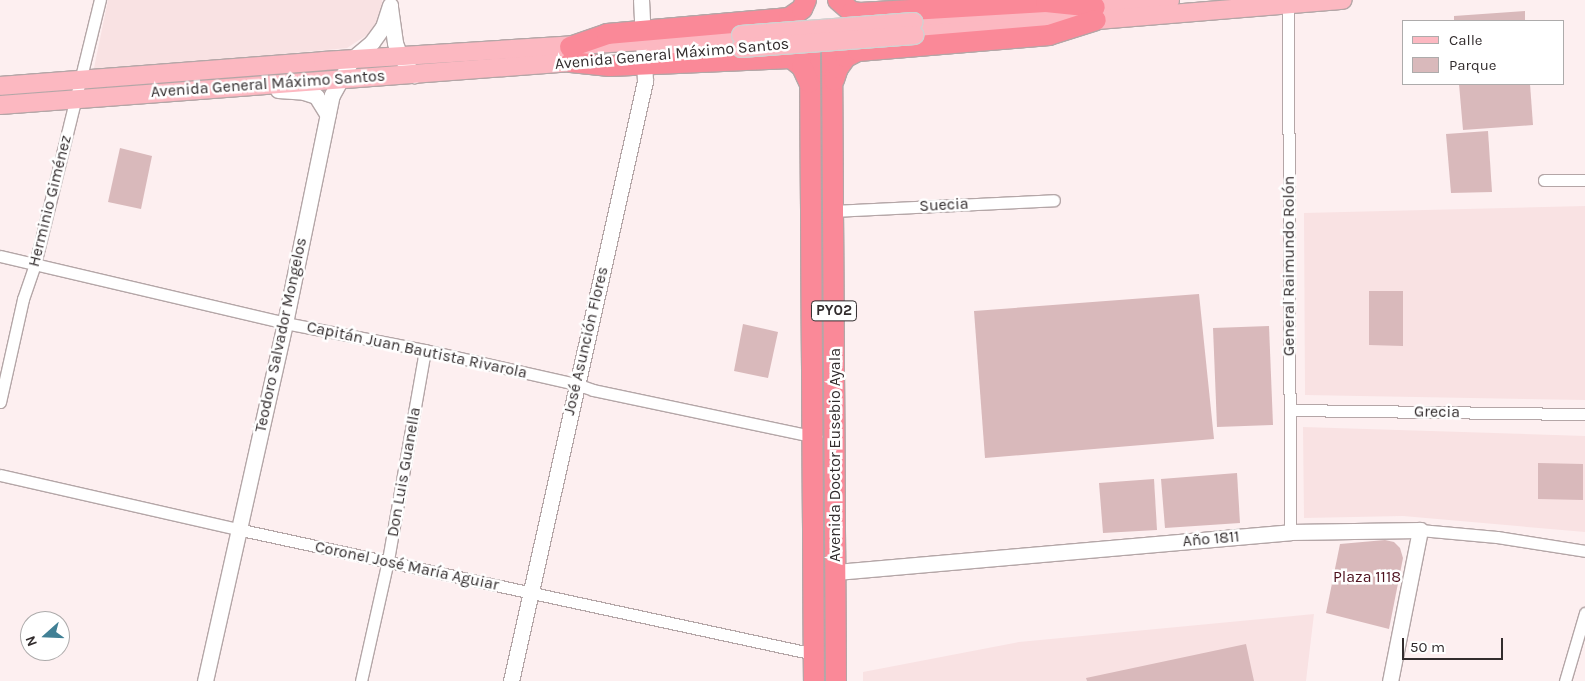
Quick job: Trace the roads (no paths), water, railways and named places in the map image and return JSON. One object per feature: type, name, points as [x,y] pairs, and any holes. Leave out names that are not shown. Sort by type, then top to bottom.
[{"type":"highway","points":[[834,6],[842,6],[860,13],[1046,5],[1096,14]]},
{"type":"highway","points":[[571,54],[610,66],[642,49],[789,18],[808,6]]},
{"type":"highway","points":[[832,86],[838,68],[846,57],[858,51],[1049,34],[1096,14]]},
{"type":"highway","points":[[571,54],[608,34],[642,49],[791,58],[802,67],[810,82]]},
{"type":"highway","name":"Avenida Doctor Eusebio Ayala","points":[[832,50],[836,681]]},
{"type":"highway","name":"Avenida Doctor Eusebio Ayala","points":[[810,51],[814,681]]},
{"type":"main road","name":"Avenida General Máximo Santos","points":[[1096,14],[1170,0]]},
{"type":"main road","name":"Avenida General Máximo Santos","points":[[642,49],[1096,14],[1344,0]]},
{"type":"main road","name":"Avenida General Máximo Santos","points":[[1009,22],[1046,5]]},
{"type":"main road","name":"Avenida General Máximo Santos","points":[[0,86],[82,78],[400,56],[571,54]]},
{"type":"main road","name":"Avenida General Máximo Santos","points":[[0,105],[238,85],[414,75],[571,54]]},
{"type":"street","name":"Herminio Giménez","points":[[0,402],[23,299],[35,264],[100,0]]},
{"type":"street","name":"José Asunción Flores","points":[[511,681],[529,593],[645,82],[641,0]]},
{"type":"street","name":"General Raimundo Rolón","points":[[1288,2],[1290,532]]},
{"type":"street","name":"Teodoro Salvador Mongelos","points":[[390,3],[395,43],[400,56],[414,75]]},
{"type":"street","name":"Teodoro Salvador Mongelos","points":[[205,681],[285,323],[332,96],[339,79],[352,59],[378,34],[390,3]]},
{"type":"street","points":[[238,85],[256,90],[304,92],[316,96],[328,114]]},
{"type":"street","points":[[1544,180],[1585,180]]},
{"type":"street","name":"Suecia","points":[[833,211],[1054,200]]},
{"type":"street","name":"Capitán Juan Bautista Rivarola","points":[[0,256],[285,323],[425,350],[576,384],[593,390],[834,441]]},
{"type":"street","name":"Don Luis Guanella","points":[[361,681],[388,560],[425,350]]},
{"type":"street","name":"Grecia","points":[[1290,410],[1585,414]]},
{"type":"street","name":"Coronel José María Aguiar","points":[[0,475],[238,530],[388,560],[529,593],[814,654]]},
{"type":"street","points":[[1390,681],[1420,530]]},
{"type":"street","name":"Año 1811","points":[[836,572],[1290,532],[1420,530],[1497,537],[1585,551]]},
{"type":"street","points":[[1566,681],[1585,613]]},
{"type":"park label","name":"Plaza 1118","points":[[1367,577]]}]
